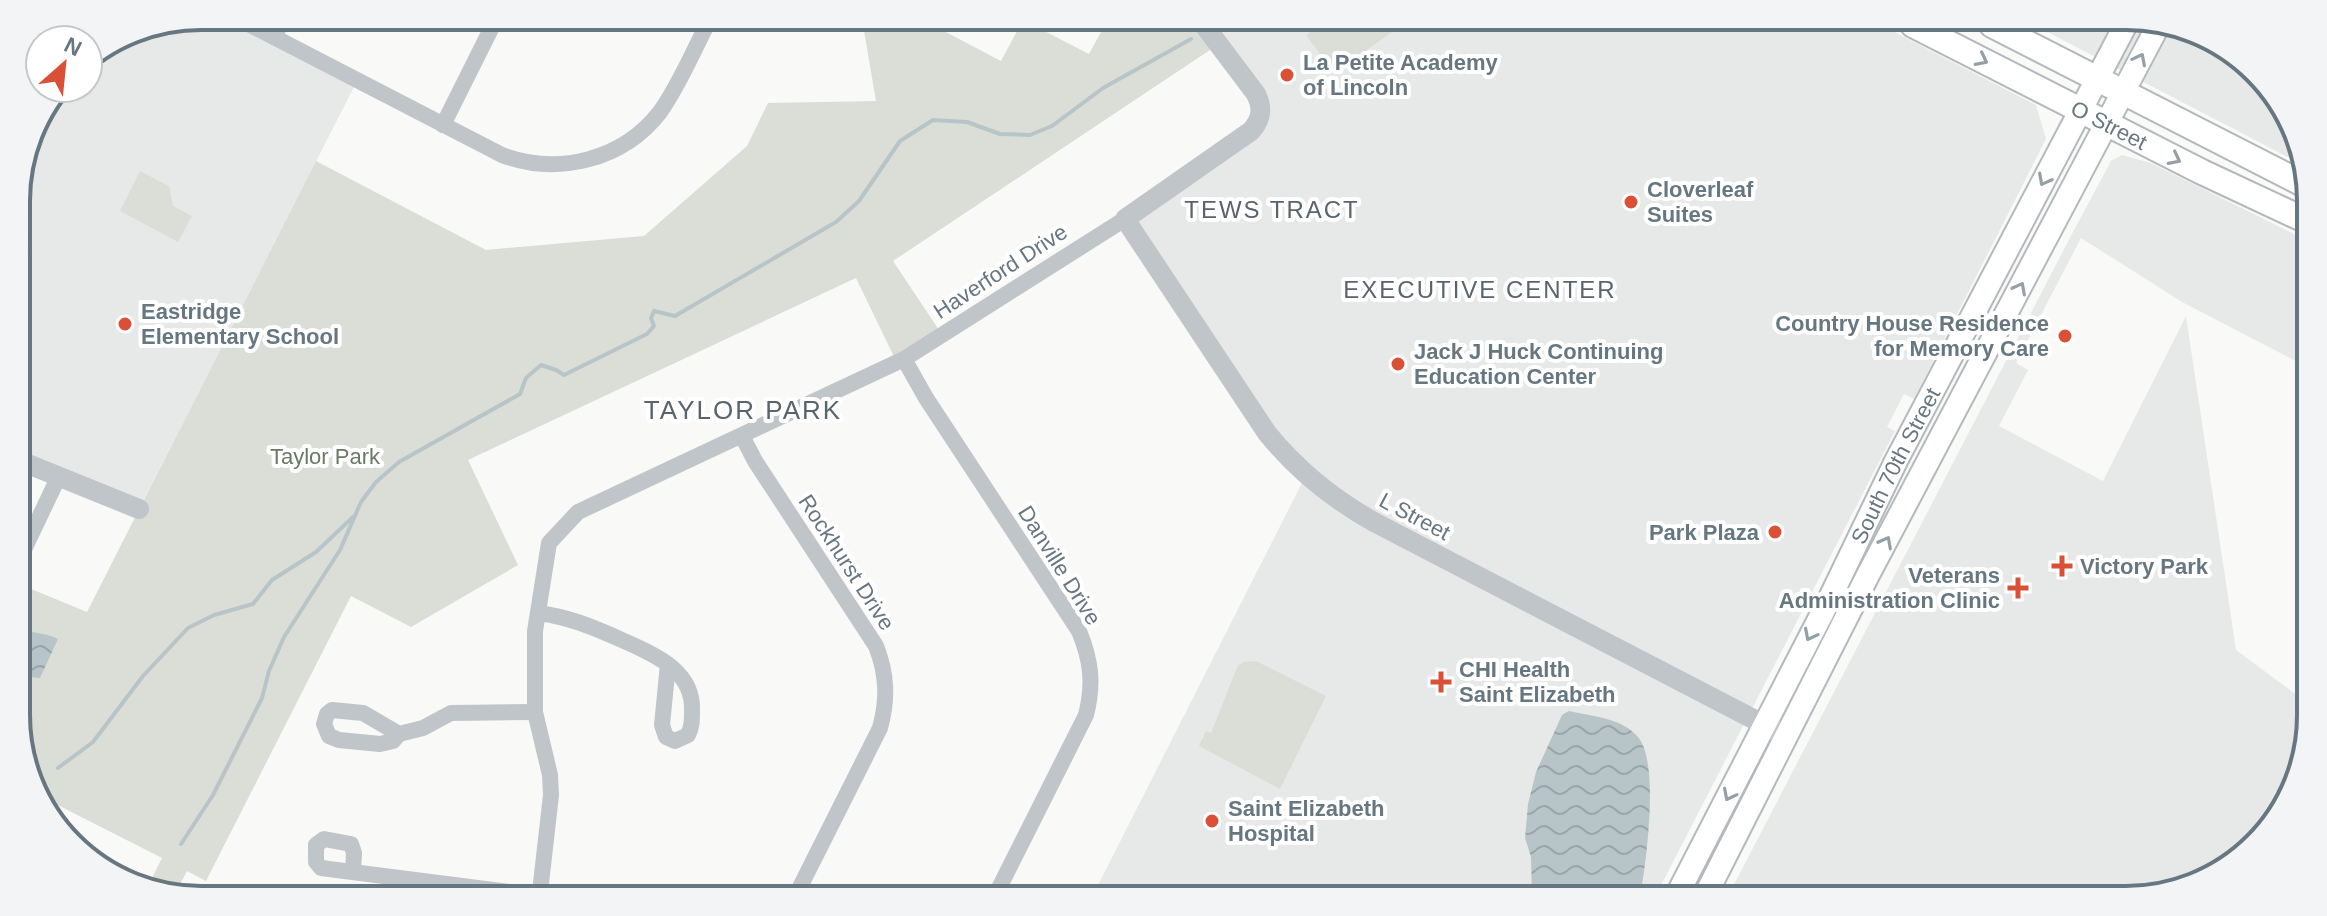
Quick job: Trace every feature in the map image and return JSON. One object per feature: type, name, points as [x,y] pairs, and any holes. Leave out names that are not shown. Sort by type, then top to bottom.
[{"type":"main road","name":"O Street","points":[[1923,30],[2107,125],[2297,216]]},
{"type":"main road","name":"O Street","points":[[2002,30],[2296,180]]},
{"type":"main road","name":"South 70th Street","points":[[1682,886],[1896,461],[2123,30]]},
{"type":"main road","name":"South 70th Street","points":[[1710,886],[1868,575],[2155,32]]},
{"type":"street","points":[[260,30],[502,155],[524,162],[560,164],[604,154],[640,132],[661,110],[704,30]]},
{"type":"street","points":[[274,37],[278,30]]},
{"type":"street","points":[[443,125],[490,30]]},
{"type":"street","name":"Haverford Drive","points":[[538,613],[549,543],[578,512],[904,359],[1125,219],[1251,131],[1261,113],[1256,94],[1208,30]]},
{"type":"street","name":"L Street","points":[[1125,219],[1256,420],[1289,458],[1321,487],[1374,522],[1786,736]]},
{"type":"street","name":"Danville Drive","points":[[904,359],[926,398],[1079,631],[1091,667],[1090,699],[1080,730],[1000,886]]},
{"type":"street","name":"Rockhurst Drive","points":[[742,436],[876,646],[885,677],[886,704],[880,728],[801,886]]},
{"type":"street","points":[[30,465],[139,509]]},
{"type":"street","points":[[30,537],[59,476]]},
{"type":"street","points":[[541,886],[551,795],[550,775],[535,712],[533,650],[538,613],[569,617],[654,654],[668,664]]},
{"type":"street","points":[[399,734],[423,728],[451,713],[535,712]]},
{"type":"street","points":[[353,872],[463,886]]},
{"type":"shaded area","name":"Eastridge Elementary School","points":[[190,30],[260,30],[357,81],[139,509],[30,465],[30,190],[36,157],[61,104],[104,104],[104,61],[116,53],[157,36]]},
{"type":"shaded area","points":[[1206,30],[1891,30],[2036,105],[2046,139],[1914,399],[1904,394],[1887,427],[1895,431],[1661,886],[1098,886],[1306,475],[1125,219],[1260,120]]},
{"type":"shaded area","points":[[2044,30],[2148,31],[2202,48],[2239,72],[2255,88],[2279,125],[2291,159]]},
{"type":"shaded area","name":"Victory Park","points":[[2122,155],[2151,163],[2297,236],[2297,362],[2182,302],[2081,238],[2016,363],[2028,370],[1999,426],[2103,481],[2186,316],[2236,650],[2297,695],[2294,748],[2274,800],[2262,819],[2230,851],[2202,868],[2159,883],[2137,886],[1733,886],[2073,232],[2111,161]]},
{"type":"green space","name":"Taylor Park","points":[[864,30],[942,30],[1001,61],[1018,30],[1042,30],[1089,54],[1102,30],[1208,30],[1219,44],[893,261],[943,336],[897,363],[856,278],[468,460],[518,565],[411,627],[351,596],[206,881],[187,871],[180,885],[152,879],[162,858],[55,804],[39,770],[30,726],[30,589],[87,612],[316,161],[486,250],[644,236],[747,146],[768,103],[876,101]]},
{"type":"green space","points":[[1313,30],[1395,30],[1334,73],[1306,35]]},
{"type":"green space","points":[[140,171],[169,186],[173,206],[192,216],[178,242],[120,211]]},
{"type":"green space","points":[[1256,661],[1326,696],[1280,789],[1199,746],[1206,731],[1211,733],[1238,665]]},
{"type":"water","points":[[30,631],[58,639],[40,678],[30,677]]},
{"type":"water","points":[[1569,711],[1624,726],[1638,737],[1645,750],[1650,814],[1642,886],[1532,886],[1531,857],[1525,838],[1528,804],[1536,772],[1562,715]]},
{"type":"waterway","points":[[181,844],[213,795],[262,698],[269,671],[284,637],[340,550],[361,502],[376,482],[399,462],[520,394],[526,378],[541,365],[564,375],[647,334],[654,326],[651,318],[654,311],[675,316],[836,222],[859,201],[900,141],[933,120],[967,122],[1000,134],[1030,135],[1052,126],[1103,88],[1191,39]]},
{"type":"waterway","points":[[58,768],[93,742],[143,676],[188,628],[214,615],[253,604],[272,580],[316,552],[353,517]]},
{"type":"place","name":"La Petite Academy of Lincoln","points":[[1287,75]]},
{"type":"place","name":"Cloverleaf Suites","points":[[1631,202]]},
{"type":"place","name":"Eastridge Elementary School","points":[[125,324]]},
{"type":"place","name":"Country House Residence for Memory Care","points":[[2065,336]]},
{"type":"place","name":"Jack J Huck Continuing Education Center","points":[[1398,364]]},
{"type":"place","name":"Park Plaza","points":[[1775,532]]},
{"type":"place","name":"Victory Park","points":[[2062,566]]},
{"type":"place","name":"Veterans Administration Clinic","points":[[2018,588]]},
{"type":"place","name":"CHI Health Saint Elizabeth","points":[[1441,682]]},
{"type":"place","name":"Saint Elizabeth Hospital","points":[[1212,821]]},
{"type":"district","name":"TEWS TRACT","points":[[1272,210]]},
{"type":"district","name":"EXECUTIVE CENTER","points":[[1480,290]]},
{"type":"district","name":"TAYLOR PARK","points":[[743,410]]}]
